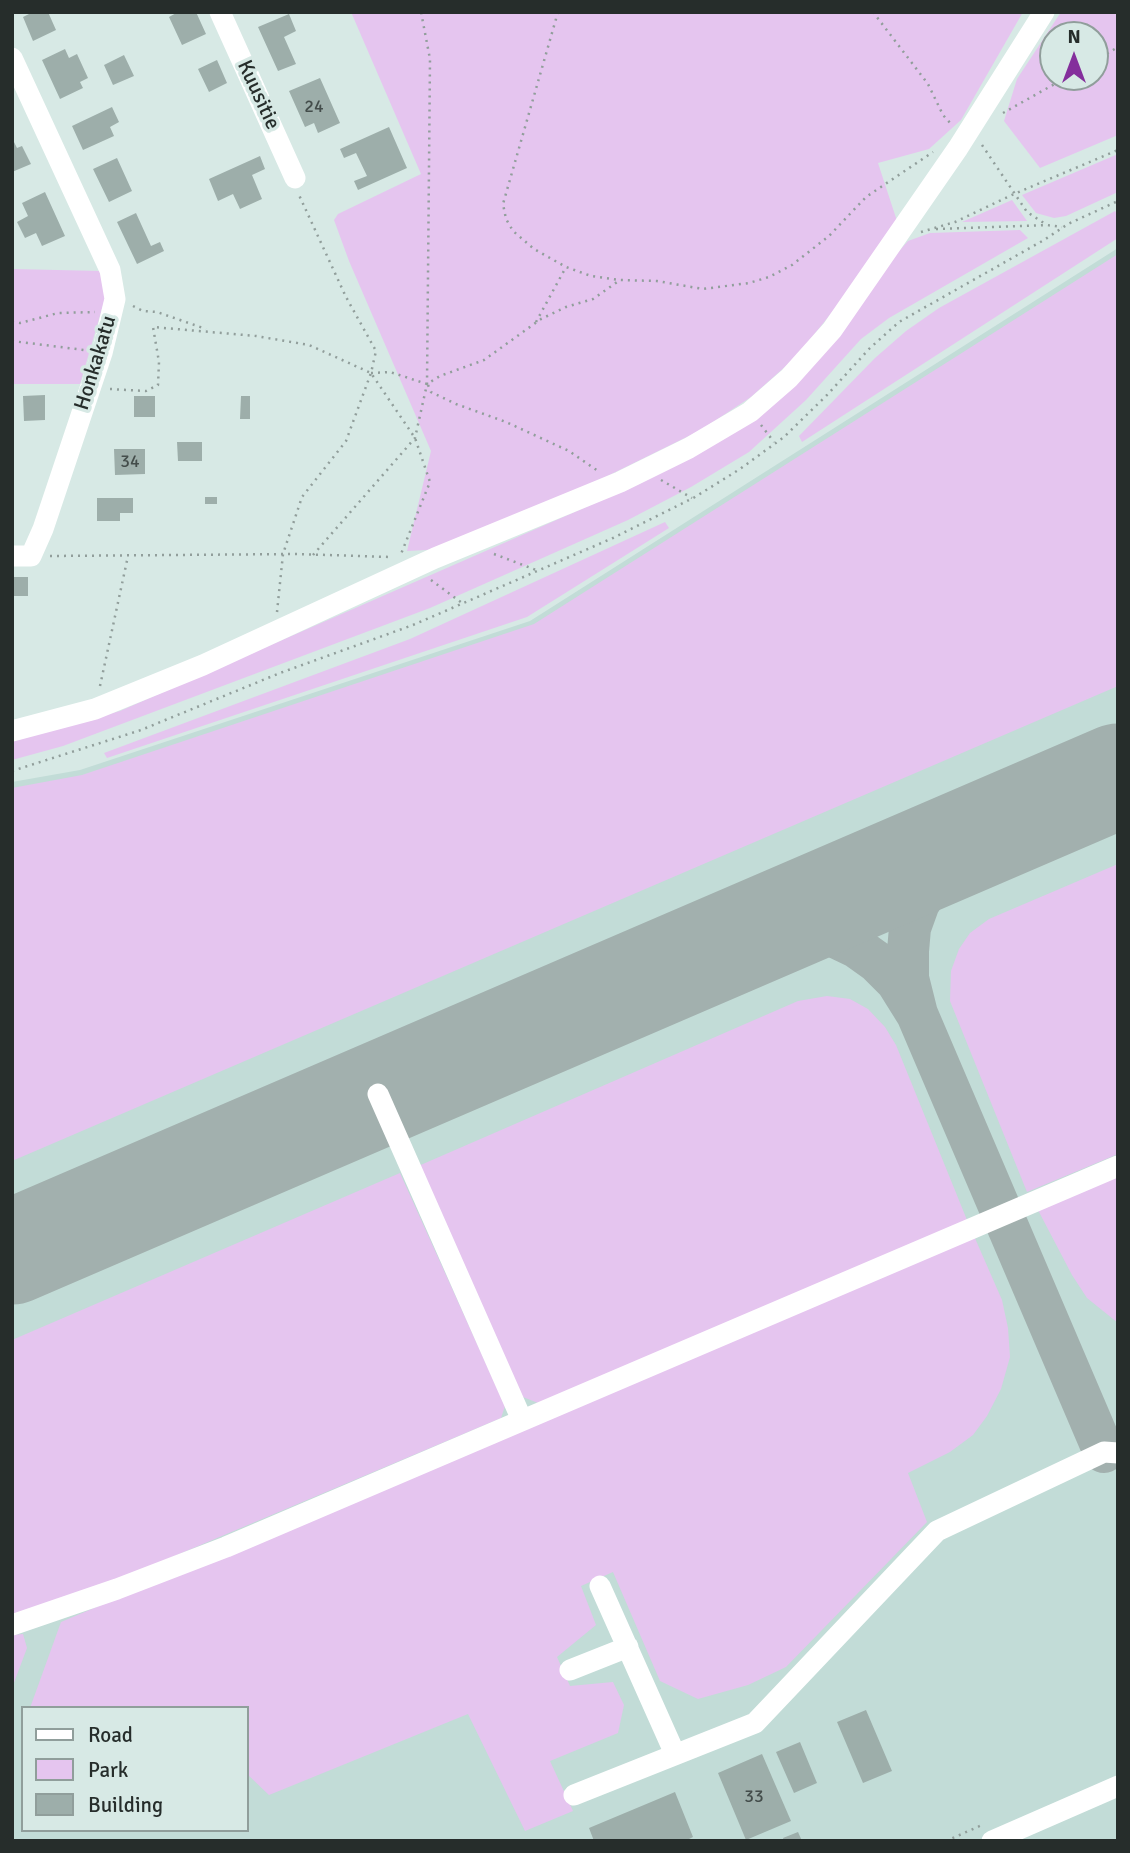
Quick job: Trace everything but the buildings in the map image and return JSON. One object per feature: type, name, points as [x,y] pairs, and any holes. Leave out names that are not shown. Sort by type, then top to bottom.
[{"type":"street","name":"Kuusitie","points":[[220,12],[295,178]]},
{"type":"street","points":[[12,731],[95,709],[203,665],[415,568],[620,482],[688,448],[750,412],[789,378],[832,330],[968,132],[1044,12]]},
{"type":"street","name":"Honkakatu","points":[[12,58],[110,270],[114,286],[112,312],[102,352],[43,529],[21,556]]},
{"type":"street","points":[[379,1094],[522,1420]]},
{"type":"street","points":[[12,1626],[226,1548],[1118,1166]]},
{"type":"street","points":[[574,1795],[755,1723],[937,1531],[1104,1452],[1118,1453]]},
{"type":"street","points":[[600,1586],[675,1754]]},
{"type":"street","points":[[570,1670],[628,1647]]},
{"type":"street","points":[[992,1841],[1118,1786]]},
{"type":"path","points":[[313,555],[415,438],[427,384],[430,59],[421,12]]},
{"type":"path","points":[[558,12],[503,204],[506,219],[513,231],[534,249],[566,267],[591,276],[657,281],[703,289],[729,287],[769,277],[792,265],[829,236],[866,197],[935,150]]},
{"type":"path","points":[[873,12],[928,84],[943,115],[952,125],[968,132],[983,147],[1027,212],[1047,225]]},
{"type":"path","points":[[1001,114],[1042,91]]},
{"type":"path","points":[[890,248],[932,229],[956,222],[1118,150]]},
{"type":"path","points":[[275,632],[283,554],[302,497],[346,441],[371,373],[376,351],[346,297],[297,190],[295,178]]},
{"type":"path","points":[[932,229],[1047,225],[1062,227]]},
{"type":"path","points":[[536,323],[566,267]]},
{"type":"path","points":[[427,384],[440,376],[484,360],[536,323],[566,307],[593,299],[620,280]]},
{"type":"path","points":[[12,322],[30,321],[58,313],[112,312],[131,306],[216,332]]},
{"type":"path","points":[[89,388],[146,391],[158,385],[159,362],[153,327],[216,332],[309,345],[371,373],[390,372],[427,384],[431,392],[569,451],[604,475],[620,482]]},
{"type":"path","points":[[12,341],[102,352]]},
{"type":"path","points":[[21,556],[283,554],[400,558],[429,482],[415,438],[371,373]]},
{"type":"path","points":[[643,470],[693,498]]},
{"type":"path","points":[[468,545],[536,570]]},
{"type":"path","points":[[95,709],[128,555]]},
{"type":"path","points":[[415,568],[462,603]]},
{"type":"shaded area","points":[[1118,248],[1118,1841],[12,1841],[12,782],[80,770],[530,621]]},
{"type":"green space","points":[[351,12],[1023,12],[961,120],[929,149],[878,163],[897,221],[837,306],[796,357],[751,397],[701,430],[583,488],[445,549],[407,551],[431,451],[334,220],[338,214],[421,174]]},
{"type":"green space","points":[[1061,12],[1118,12],[1118,135],[1040,168],[1004,121],[1017,79],[1039,46],[1039,91],[1109,91],[1109,21],[1055,21]]},
{"type":"green space","points":[[1118,154],[1118,192],[1066,216],[1054,218],[1036,213],[1022,195]]},
{"type":"green space","points":[[1012,200],[1027,221],[962,222]]},
{"type":"green space","points":[[1115,211],[1118,215],[1118,238],[802,442],[799,436],[875,358],[906,331],[939,308]]},
{"type":"green space","points":[[1020,230],[1028,238],[889,318],[861,339],[806,400],[749,452],[691,487],[628,520],[430,608],[63,746],[12,760],[12,741],[120,711],[641,483],[744,425],[908,241],[930,233]]},
{"type":"green space","points":[[1118,254],[1118,686],[12,1161],[12,788],[82,775],[534,624]]},
{"type":"green space","points":[[12,269],[102,271],[106,295],[80,384],[12,384]]},
{"type":"green space","points":[[665,522],[669,528],[527,617],[107,758],[104,753],[410,639]]},
{"type":"green space","points":[[1118,864],[1118,1154],[1027,1192],[950,1001],[951,971],[959,949],[970,933],[989,919]]},
{"type":"green space","points":[[827,996],[850,999],[868,1009],[885,1027],[896,1045],[967,1220],[538,1403],[518,1395],[416,1167],[798,1001]]},
{"type":"green space","points":[[400,1173],[505,1406],[501,1418],[87,1593],[12,1618],[12,1340]]},
{"type":"green space","points":[[1118,1176],[1118,1323],[1087,1298],[1038,1210]]},
{"type":"green space","points":[[974,1236],[1002,1300],[1010,1357],[1001,1389],[987,1416],[973,1435],[950,1452],[908,1473],[927,1522],[786,1667],[748,1685],[698,1699],[660,1681],[613,1572],[581,1586],[596,1625],[557,1657],[570,1686],[613,1682],[624,1705],[618,1733],[550,1761],[573,1811],[525,1831],[468,1714],[269,1795],[248,1775],[248,1706],[31,1706],[61,1622]]},
{"type":"green space","points":[[23,1634],[27,1648],[12,1688],[12,1635]]},
{"type":"taxiway","points":[[735,941],[776,930],[807,931],[833,936],[856,947],[877,962],[897,982],[917,1014],[908,978],[908,951],[910,928],[919,903],[934,879],[950,862],[1003,825]]},
{"type":"taxiway","points":[[917,1014],[1104,1452]]},
{"type":"runway","points":[[12,1252],[1118,776]]}]
